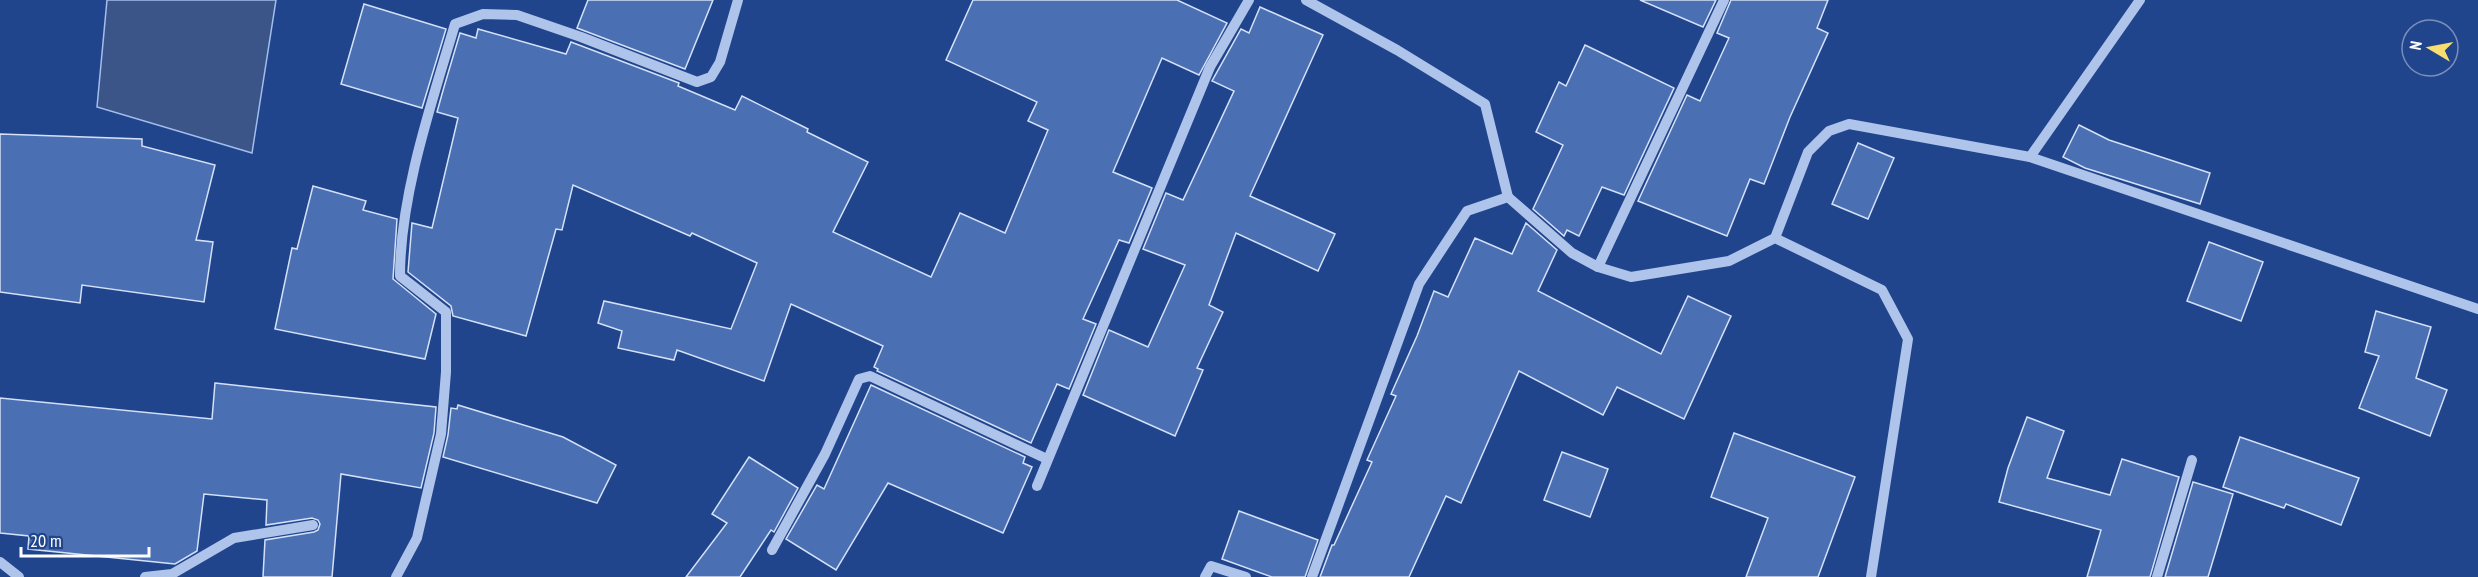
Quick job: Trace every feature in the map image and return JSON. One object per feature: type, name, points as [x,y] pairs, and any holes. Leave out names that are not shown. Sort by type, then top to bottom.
[{"type":"street","points":[[396,577],[417,538],[441,434],[446,372],[446,312],[400,276],[400,248],[422,136],[456,24],[483,14],[517,15],[582,37],[697,82],[711,76],[720,62],[738,0]]},
{"type":"street","points":[[1037,486],[1210,67],[1249,0]]},
{"type":"street","points":[[1306,0],[1398,50],[1485,104],[1508,197],[1572,253],[1598,267],[1631,277],[1729,261],[1775,238],[1808,152],[1829,131],[1849,124],[2030,157],[2478,309]]},
{"type":"street","points":[[1598,267],[1724,0]]},
{"type":"street","points":[[2030,157],[2140,0]]},
{"type":"street","points":[[1312,577],[1419,284],[1467,211],[1508,197]]},
{"type":"street","points":[[1775,238],[1882,290],[1908,339],[1871,577]]},
{"type":"street","points":[[772,550],[825,454],[859,379],[870,376],[1047,459]]},
{"type":"street","points":[[2157,577],[2192,460]]},
{"type":"street","points":[[145,577],[172,573],[234,538],[313,525]]},
{"type":"street","points":[[0,562],[19,577]]},
{"type":"street","points":[[1205,577],[1211,566],[1246,577]]},
{"type":"water","points":[[107,0],[276,0],[252,153],[97,107]]},
{"type":"building","points":[[588,0],[713,0],[685,69],[577,28]]},
{"type":"building","points":[[973,0],[1177,0],[1227,23],[1199,75],[1162,58],[1113,172],[1152,188],[1129,243],[1119,240],[1083,319],[1096,324],[1069,389],[1057,384],[1031,443],[877,371],[878,369],[874,367],[883,346],[791,304],[764,381],[677,350],[674,360],[618,348],[622,331],[598,323],[604,301],[731,329],[757,263],[692,233],[690,236],[573,185],[562,230],[556,229],[526,336],[453,316],[451,306],[408,272],[412,223],[432,228],[458,118],[437,112],[444,87],[460,33],[476,38],[478,29],[566,54],[571,42],[679,83],[678,86],[735,110],[742,96],[808,129],[807,132],[868,162],[833,232],[931,277],[960,213],[1005,233],[1048,130],[1028,121],[1037,102],[946,60]]},
{"type":"building","points":[[1640,0],[1716,0],[1703,27]]},
{"type":"building","points":[[1731,0],[1828,0],[1817,28],[1828,33],[1790,117],[1764,184],[1750,179],[1727,236],[1638,201],[1687,95],[1700,101],[1729,38],[1717,33]]},
{"type":"building","points":[[364,4],[446,29],[422,108],[341,84]]},
{"type":"building","points":[[1260,7],[1323,35],[1250,196],[1335,234],[1318,271],[1236,233],[1209,305],[1223,312],[1197,368],[1203,370],[1175,436],[1083,395],[1109,330],[1148,347],[1185,265],[1143,249],[1166,193],[1183,200],[1234,91],[1212,81],[1241,29],[1249,33]]},
{"type":"building","points":[[1585,45],[1674,88],[1624,195],[1602,187],[1579,236],[1567,230],[1564,236],[1533,209],[1563,145],[1536,132],[1559,82],[1566,86]]},
{"type":"building","points":[[2079,125],[2109,140],[2210,173],[2200,204],[2085,168],[2063,157]]},
{"type":"building","points":[[0,134],[142,139],[142,146],[215,165],[196,240],[213,242],[204,302],[82,285],[80,303],[0,292]]},
{"type":"building","points":[[1858,143],[1894,158],[1868,219],[1832,204]]},
{"type":"building","points":[[313,186],[366,201],[363,210],[397,219],[393,279],[436,314],[425,359],[275,329],[292,248],[297,249]]},
{"type":"building","points":[[1526,223],[1557,250],[1538,291],[1661,354],[1688,296],[1731,316],[1684,419],[1617,387],[1603,415],[1519,371],[1461,503],[1446,496],[1409,577],[1320,577],[1332,545],[1334,545],[1372,462],[1367,460],[1396,396],[1391,394],[1434,291],[1448,297],[1475,238],[1512,254]]},
{"type":"building","points":[[2209,242],[2263,262],[2241,321],[2187,301]]},
{"type":"building","points":[[2376,311],[2431,327],[2416,378],[2447,390],[2430,436],[2359,408],[2379,356],[2365,352]]},
{"type":"building","points":[[215,383],[436,407],[434,433],[421,488],[341,474],[332,577],[263,577],[265,540],[314,532],[318,530],[320,524],[318,520],[312,518],[266,525],[267,500],[204,494],[197,551],[175,564],[28,549],[29,536],[0,533],[0,398],[212,419]]},
{"type":"building","points":[[871,385],[1025,457],[1023,463],[1032,467],[1003,533],[888,483],[836,570],[786,539],[817,485],[824,489]]},
{"type":"building","points":[[458,405],[563,437],[616,465],[597,503],[443,457],[451,408],[457,409]]},
{"type":"building","points":[[2027,417],[2064,431],[2047,478],[2110,495],[2122,459],[2179,477],[2150,577],[2087,577],[2101,530],[1999,502],[2008,468]]},
{"type":"building","points":[[1734,433],[1855,477],[1818,577],[1746,577],[1768,518],[1711,497]]},
{"type":"building","points":[[2240,437],[2359,478],[2341,525],[2286,504],[2284,508],[2223,487]]},
{"type":"building","points":[[1562,452],[1608,469],[1590,517],[1544,500]]},
{"type":"building","points":[[749,457],[798,488],[774,532],[771,530],[740,577],[686,577],[727,523],[712,514]]},
{"type":"building","points":[[2193,482],[2233,494],[2208,577],[2165,577]]},
{"type":"building","points":[[1239,511],[1318,540],[1305,577],[1272,577],[1222,559]]}]
